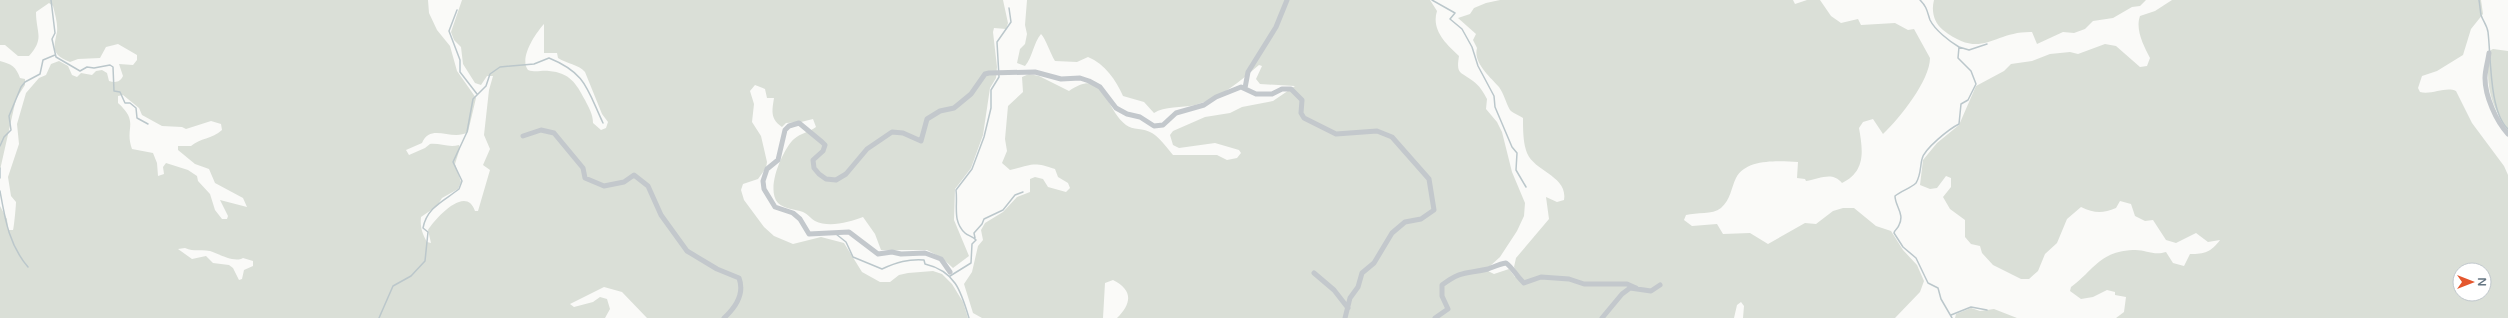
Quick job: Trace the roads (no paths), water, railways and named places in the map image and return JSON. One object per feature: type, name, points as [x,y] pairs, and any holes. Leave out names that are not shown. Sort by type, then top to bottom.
[{"type":"street","points":[[1244,88],[1248,72],[1276,27],[1287,0]]},
{"type":"street","points":[[2489,53],[2485,78],[2487,89],[2497,117],[2508,134]]},
{"type":"street","points":[[950,272],[942,260],[925,253],[901,254],[892,252],[878,254],[849,232],[809,234],[797,216],[775,207],[764,189],[763,181],[767,169],[778,160],[785,130],[789,126],[799,123],[825,145],[823,151],[813,160],[814,168],[819,174],[831,180],[842,178],[867,149],[892,132],[903,133],[921,141],[927,119],[940,111],[954,108],[971,94],[985,74],[989,73],[1035,72],[1061,79],[1080,78],[1100,87],[1116,108],[1127,114],[1140,117],[1154,126],[1164,125],[1176,113],[1204,105],[1219,95],[1244,88],[1256,94],[1272,94],[1282,89],[1291,89],[1302,100],[1301,113],[1304,118],[1332,133],[1355,131],[1386,133],[1396,141],[1429,179],[1434,210],[1421,219],[1405,222],[1396,228],[1374,263],[1362,273],[1358,287],[1350,298],[1345,318]]},
{"type":"street","points":[[524,136],[541,130],[554,132],[583,168],[585,178],[604,186],[624,182],[634,175],[645,182],[661,216],[687,251],[717,269],[739,278],[741,284],[739,298],[724,318]]},
{"type":"street","points":[[1436,318],[1448,309],[1442,296],[1442,285],[1457,274],[1487,269],[1498,264],[1506,263],[1511,267],[1516,277],[1524,283],[1541,277],[1569,279],[1584,284],[1627,284],[1651,292],[1660,285]]},
{"type":"street","points":[[1314,273],[1334,290],[1348,308]]},
{"type":"street","points":[[1602,318],[1622,294],[1630,288],[1636,288]]},
{"type":"waterway","points":[[51,0],[55,33],[52,39],[56,57],[80,71],[87,67],[94,68],[110,65],[113,67],[114,91],[120,92],[125,103],[130,103],[136,108],[137,118],[148,124]]},
{"type":"waterway","points":[[1432,0],[1455,13],[1450,19],[1462,29],[1472,47],[1478,66],[1494,96],[1495,107],[1512,147],[1517,153],[1516,170],[1526,187]]},
{"type":"waterway","points":[[1920,0],[1935,28],[1959,47],[1958,58],[1971,71],[1976,84],[1968,100],[1961,104],[1959,124],[1949,130],[1927,150],[1922,159],[1920,174],[1916,183],[1895,196],[1901,221],[1894,233],[1903,247],[1916,258],[1928,283],[1938,288],[1941,299],[1952,318]]},
{"type":"waterway","points":[[2479,0],[2481,15],[2488,32],[2494,97],[2497,110],[2508,129]]},
{"type":"waterway","points":[[950,276],[971,263],[972,244],[976,240],[965,233],[958,223],[956,213],[956,190],[972,169],[984,137],[991,108],[991,90],[999,77],[997,42],[1011,22],[1009,8]]},
{"type":"waterway","points":[[457,10],[449,31],[460,60],[460,72],[477,94]]},
{"type":"waterway","points":[[1959,47],[1969,50],[1987,44]]},
{"type":"waterway","points":[[0,146],[4,137],[11,130],[9,116],[21,87],[25,82],[40,74],[43,60],[55,55]]},
{"type":"waterway","points":[[379,318],[393,286],[411,276],[425,261],[428,232],[423,228],[428,215],[437,205],[459,189],[462,181],[453,162],[467,132],[473,99],[486,86],[490,74],[500,67],[534,64],[549,58],[571,70],[584,83],[603,123]]},
{"type":"waterway","points":[[0,168],[0,178]]},
{"type":"waterway","points":[[0,191],[6,222],[12,241],[16,250],[28,267]]},
{"type":"waterway","points":[[975,238],[974,233],[982,224],[984,219],[1003,210],[1015,195],[1023,192]]},
{"type":"waterway","points":[[836,234],[846,242],[853,257],[882,269],[893,264],[913,260],[924,260],[925,264],[935,267],[950,277],[963,299],[969,318]]},
{"type":"waterway","points":[[1951,315],[1971,307],[1987,310]]}]
